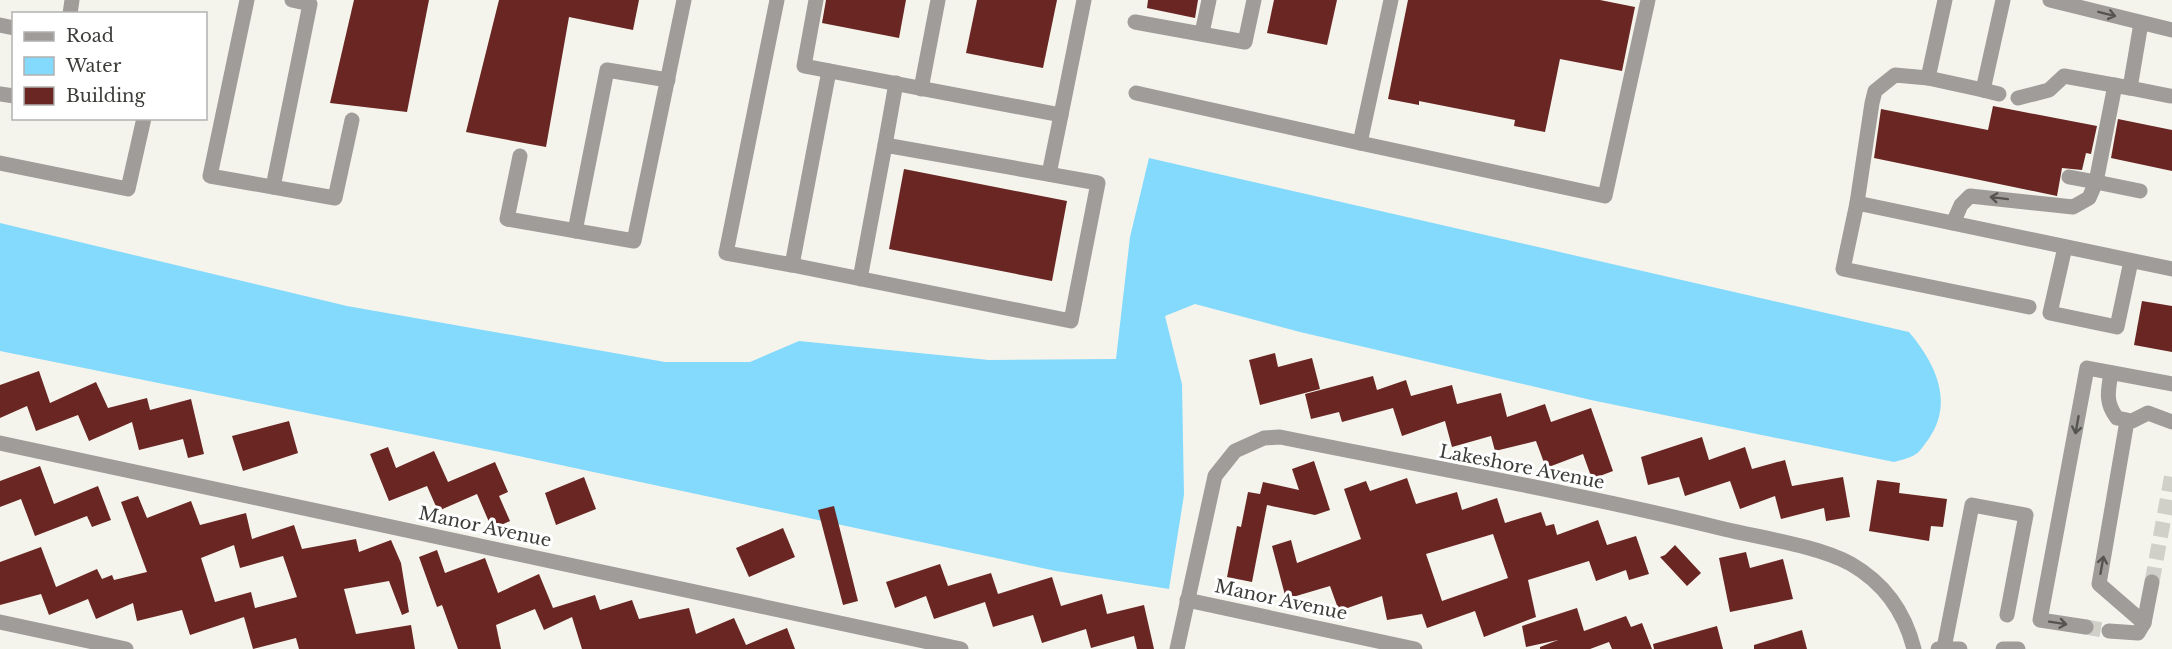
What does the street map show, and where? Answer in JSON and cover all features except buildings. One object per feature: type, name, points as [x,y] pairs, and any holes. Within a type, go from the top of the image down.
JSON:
[{"type":"street","points":[[246,0],[210,176],[335,198],[352,120]]},
{"type":"street","points":[[273,188],[310,4],[292,0]]},
{"type":"street","points":[[520,156],[507,219],[634,241],[684,0]]},
{"type":"street","points":[[777,0],[726,253],[1071,321],[1098,183],[885,145]]},
{"type":"street","points":[[816,0],[804,66],[1061,115]]},
{"type":"street","points":[[921,88],[938,0]]},
{"type":"street","points":[[1049,174],[1084,0]]},
{"type":"street","points":[[1202,33],[1209,0]]},
{"type":"street","points":[[1135,22],[1245,42],[1254,0]]},
{"type":"street","points":[[1360,143],[1391,0]]},
{"type":"street","points":[[1136,93],[1605,196],[1648,0]]},
{"type":"street","points":[[1928,78],[1945,0]]},
{"type":"street","points":[[1983,90],[2003,0]]},
{"type":"street","points":[[2050,0],[2172,30]]},
{"type":"street","points":[[1953,223],[1961,205],[1970,196],[2073,207],[2089,198],[2096,182],[2141,23]]},
{"type":"street","points":[[575,231],[607,70],[668,80]]},
{"type":"street","points":[[792,265],[829,71]]},
{"type":"street","points":[[1999,94],[1928,78],[1895,75],[1875,91],[1860,172],[1857,203],[1843,269],[2029,307]]},
{"type":"street","points":[[2018,98],[2049,90],[2064,76],[2170,96]]},
{"type":"street","points":[[860,279],[896,83]]},
{"type":"street","points":[[0,163],[128,189],[140,120]]},
{"type":"street","points":[[2068,177],[2140,191]]},
{"type":"street","points":[[1857,203],[2172,269]]},
{"type":"street","points":[[2065,247],[2050,313],[2117,327],[2131,261]]},
{"type":"street","points":[[2086,627],[2040,620],[2087,368],[2172,384]]},
{"type":"street","points":[[2111,373],[2107,396],[2110,410],[2117,418],[2132,422],[2148,413],[2172,422]]},
{"type":"street","points":[[2127,421],[2099,584],[2144,623]]},
{"type":"street","name":"Lakeshore Avenue","points":[[1187,600],[1215,476],[1235,451],[1264,438],[1280,437],[1689,520],[1835,556],[1863,571],[1886,592],[1909,632],[1914,649]]},
{"type":"street","name":"Manor Avenue","points":[[0,443],[961,649]]},
{"type":"street","points":[[1947,649],[1972,505],[2026,515],[2007,615]]},
{"type":"street","points":[[2109,631],[2138,633],[2144,623],[2152,582]]},
{"type":"street","name":"Manor Avenue","points":[[1177,649],[1187,600],[1415,649]]},
{"type":"street","points":[[0,622],[126,649]]},
{"type":"street","points":[[2004,649],[2018,649]]},
{"type":"water","points":[[1149,158],[1909,332],[1927,357],[1938,383],[1941,397],[1936,426],[1918,453],[1894,462],[1591,400],[1300,332],[1195,304],[1165,316],[1182,384],[1184,495],[1169,589],[1056,571],[500,452],[0,351],[0,223],[347,306],[665,362],[750,362],[799,341],[989,360],[1116,359],[1130,237]]},
{"type":"tunnel","points":[[2152,582],[2172,474]]},
{"type":"tunnel","points":[[2086,627],[2109,631]]}]
